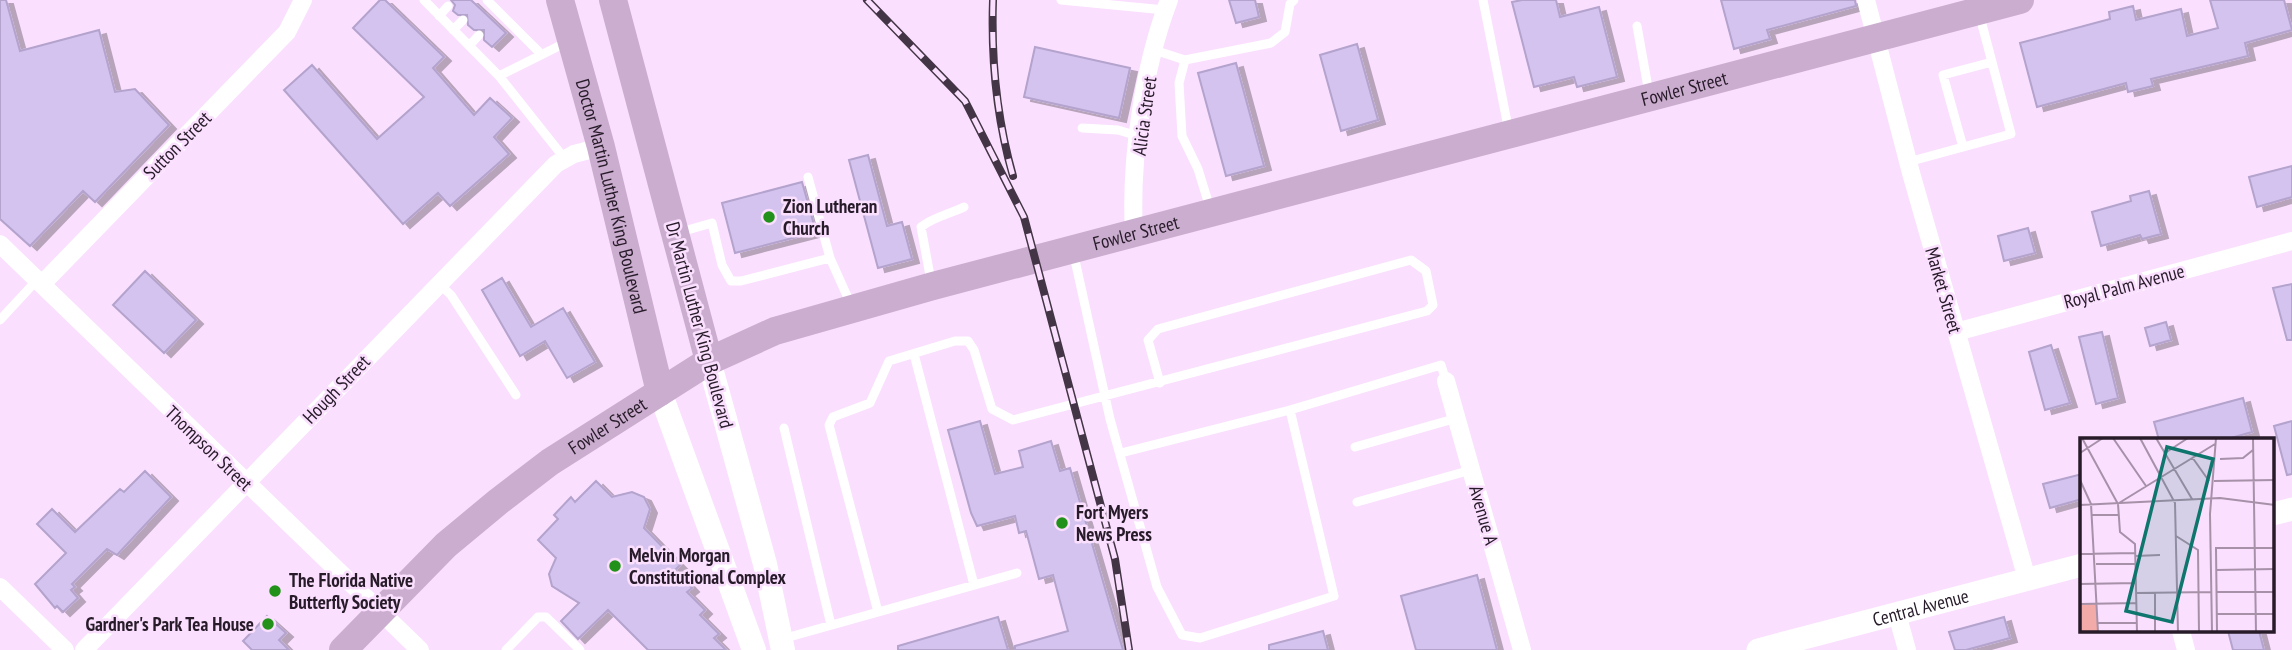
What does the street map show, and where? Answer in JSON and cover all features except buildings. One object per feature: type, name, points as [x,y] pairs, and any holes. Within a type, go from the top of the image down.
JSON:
[{"type":"main road","name":"Doctor Martin Luther King Boulevard","points":[[560,0],[601,147],[660,392]]},
{"type":"main road","name":"Dr Martin Luther King Boulevard","points":[[613,0],[765,564],[782,645]]},
{"type":"main road","name":"Fowler Street","points":[[343,650],[446,545],[550,462],[709,360],[775,331],[933,286],[2020,0]]},
{"type":"main road","points":[[660,392],[749,648]]},
{"type":"main road","points":[[687,468],[707,491],[756,628],[768,640],[782,645]]},
{"type":"street","name":"Sutton Street","points":[[39,282],[287,32],[303,0]]},
{"type":"street","name":"Market Street","points":[[1866,0],[1908,162],[2027,579]]},
{"type":"street","name":"Alicia Street","points":[[1134,234],[1132,204],[1140,136],[1154,50],[1167,5]]},
{"type":"street","name":"Hough Street","points":[[84,650],[555,164],[601,147]]},
{"type":"street","name":"Royal Palm Avenue","points":[[1956,332],[2292,241]]},
{"type":"street","name":"Thompson Street","points":[[0,244],[420,650]]},
{"type":"street","name":"Avenue A","points":[[1446,381],[1522,650]]},
{"type":"street","points":[[2274,514],[2292,509]]},
{"type":"street","name":"Central Avenue","points":[[1758,650],[2080,566]]},
{"type":"street","points":[[0,587],[65,650]]},
{"type":"street","points":[[1897,614],[1907,650]]},
{"type":"street","points":[[2182,632],[2186,650]]},
{"type":"lane","points":[[424,0],[499,76],[565,159]]},
{"type":"lane","points":[[487,0],[541,54]]},
{"type":"lane","points":[[1061,0],[1167,5]]},
{"type":"lane","points":[[1483,0],[1510,135]]},
{"type":"lane","points":[[1154,50],[1185,60],[1271,43],[1285,32],[1291,2]]},
{"type":"lane","points":[[439,16],[448,6]]},
{"type":"lane","points":[[1908,162],[2011,134],[1978,11]]},
{"type":"lane","points":[[493,21],[500,13]]},
{"type":"lane","points":[[453,30],[463,20]]},
{"type":"lane","points":[[1637,26],[1650,98]]},
{"type":"lane","points":[[469,46],[479,35]]},
{"type":"lane","points":[[499,76],[571,41]]},
{"type":"lane","points":[[1185,60],[1179,83],[1182,136],[1198,169],[1211,213]]},
{"type":"lane","points":[[1962,148],[1943,75],[1992,62]]},
{"type":"lane","points":[[1082,128],[1118,130],[1140,136]]},
{"type":"lane","points":[[808,177],[830,258],[853,309]]},
{"type":"lane","points":[[933,286],[922,245],[921,227],[929,220],[944,217],[964,207]]},
{"type":"lane","points":[[675,233],[712,223],[722,265],[732,281],[830,258]]},
{"type":"lane","points":[[1073,250],[1105,398],[1157,587],[1182,635],[1200,638],[1334,596],[1290,410]]},
{"type":"lane","points":[[878,612],[829,425],[833,417],[870,402],[889,361],[955,341],[968,341],[974,350],[992,409],[1013,420],[1105,398],[1427,311],[1433,305],[1433,298],[1426,271],[1411,260],[1158,329],[1148,341],[1160,383]]},
{"type":"lane","points":[[0,320],[39,282]]},
{"type":"lane","points":[[438,283],[451,295],[516,395]]},
{"type":"lane","points":[[914,354],[974,585]]},
{"type":"lane","points":[[1121,453],[1290,410],[1441,365],[1446,381]]},
{"type":"lane","points":[[1354,447],[1457,418]]},
{"type":"lane","points":[[784,428],[831,625]]},
{"type":"lane","points":[[1357,502],[1471,470]]},
{"type":"lane","points":[[782,645],[831,625],[1017,573]]},
{"type":"lane","points":[[506,650],[538,617],[546,617],[580,650]]},
{"type":"railway","points":[[867,0],[965,101],[1024,217],[1115,559],[1129,650]]},
{"type":"railway","points":[[993,0],[996,89],[1013,176]]},
{"type":"place","name":"Zion Lutheran Church","points":[[769,217]]},
{"type":"place","name":"Fort Myers News Press","points":[[1062,523]]},
{"type":"place","name":"Melvin Morgan Constitutional Complex","points":[[615,566]]},
{"type":"place","name":"The Florida Native Butterfly Society","points":[[275,591]]},
{"type":"place","name":"Gardner's Park Tea House","points":[[268,624]]}]
